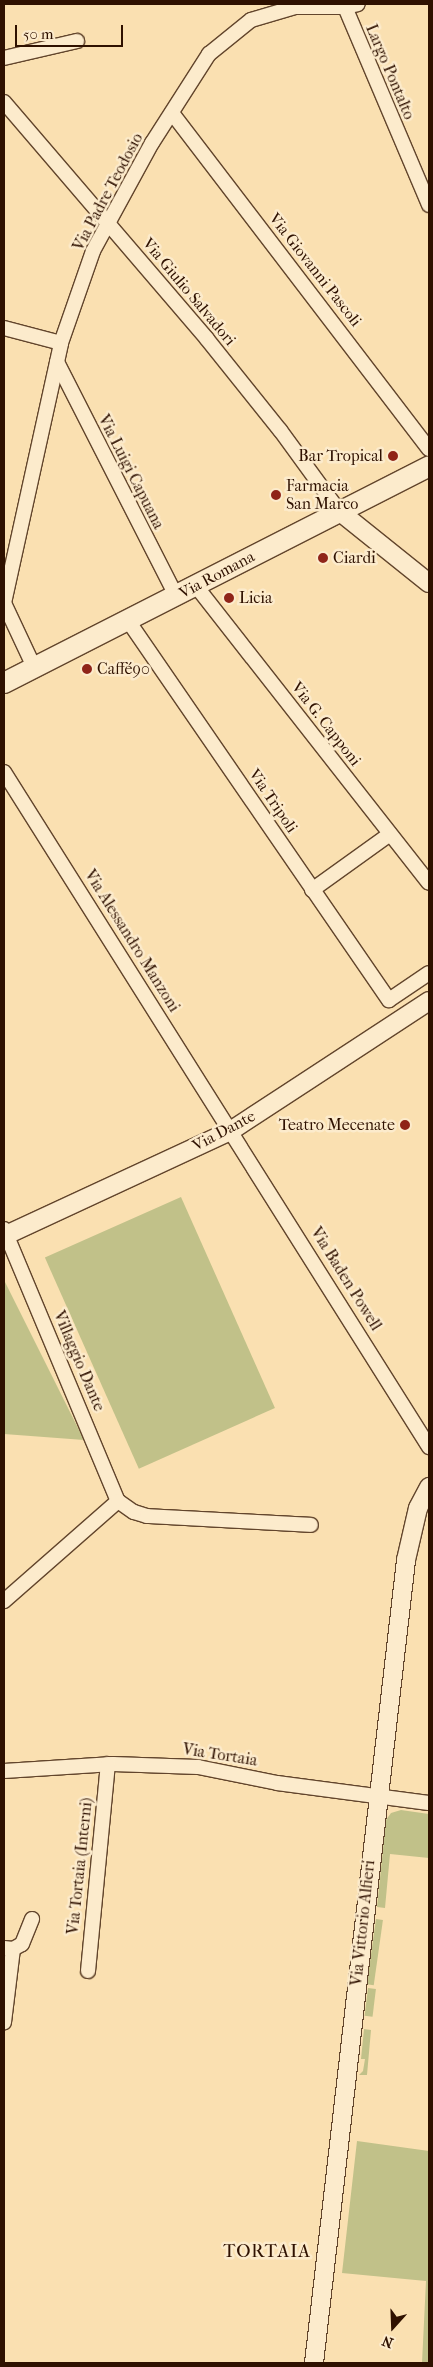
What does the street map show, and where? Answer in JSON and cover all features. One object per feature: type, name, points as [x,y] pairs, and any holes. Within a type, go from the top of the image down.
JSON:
[{"type":"main road","name":"Via Romana","points":[[4,683],[87,638],[129,622],[339,511],[429,466]]},
{"type":"street","name":"Via Padre Teodosio","points":[[4,603],[61,343],[93,251],[109,225],[152,143],[209,54],[251,20],[295,7],[351,5]]},
{"type":"street","name":"Largo Pontalto","points":[[351,5],[429,206]]},
{"type":"street","points":[[4,58],[77,41]]},
{"type":"street","name":"Via Giulio Salvadori","points":[[4,102],[250,392],[339,511]]},
{"type":"street","name":"Via Giovanni Pascoli","points":[[172,113],[429,449]]},
{"type":"street","points":[[4,328],[61,343]]},
{"type":"street","name":"Via Luigi Capuana","points":[[57,362],[176,596]]},
{"type":"street","points":[[339,511],[429,584]]},
{"type":"street","name":"Via G. Capponi","points":[[196,586],[429,883]]},
{"type":"street","points":[[4,603],[34,667]]},
{"type":"street","name":"Via Tripoli","points":[[129,622],[389,1000],[429,973]]},
{"type":"street","name":"Via Alessandro Manzoni","points":[[4,772],[232,1130]]},
{"type":"street","points":[[312,890],[390,834]]},
{"type":"street","name":"Via Dante","points":[[5,1233],[232,1130],[429,1000]]},
{"type":"street","name":"Via Baden Powell","points":[[232,1130],[429,1447]]},
{"type":"street","name":"Villaggio Dante","points":[[5,1233],[118,1501]]},
{"type":"street","name":"Via Vittorio Alfieri","points":[[314,2363],[377,1796],[406,1560],[418,1508],[429,1487]]},
{"type":"street","points":[[4,1601],[118,1501],[134,1512],[146,1516],[311,1525]]},
{"type":"street","name":"Via Tortaia","points":[[4,1771],[108,1764],[198,1767],[277,1783],[429,1803]]},
{"type":"street","name":"Via Tortaia (Interni)","points":[[88,1972],[108,1764]]},
{"type":"street","points":[[4,2022],[8,1948],[22,1944],[32,1919]]},
{"type":"green space","points":[[181,1197],[275,1408],[139,1469],[45,1258]]},
{"type":"green space","points":[[4,1280],[84,1440],[4,1434]]},
{"type":"green space","points":[[401,1810],[429,1814],[429,1858],[390,1854],[385,1908],[377,1907],[386,1820],[391,1813]]},
{"type":"green space","points":[[376,1919],[383,1920],[374,1985],[367,1984]]},
{"type":"green space","points":[[368,1988],[376,1989],[373,2017],[365,2016]]},
{"type":"green space","points":[[364,2029],[371,2030],[367,2075],[359,2075],[363,2071],[365,2059],[361,2059]]},
{"type":"green space","points":[[357,2141],[429,2151],[429,2363],[422,2363],[426,2281],[342,2273]]},
{"type":"place","name":"Bar Tropical","points":[[393,456]]},
{"type":"place","name":"Farmacia San Marco","points":[[276,495]]},
{"type":"place","name":"Ciardi","points":[[323,558]]},
{"type":"place","name":"Licia","points":[[229,598]]},
{"type":"place","name":"Caffé90","points":[[87,669]]},
{"type":"place","name":"Teatro Mecenate","points":[[405,1125]]},
{"type":"district","name":"TORTAIA","points":[[267,2252]]}]
